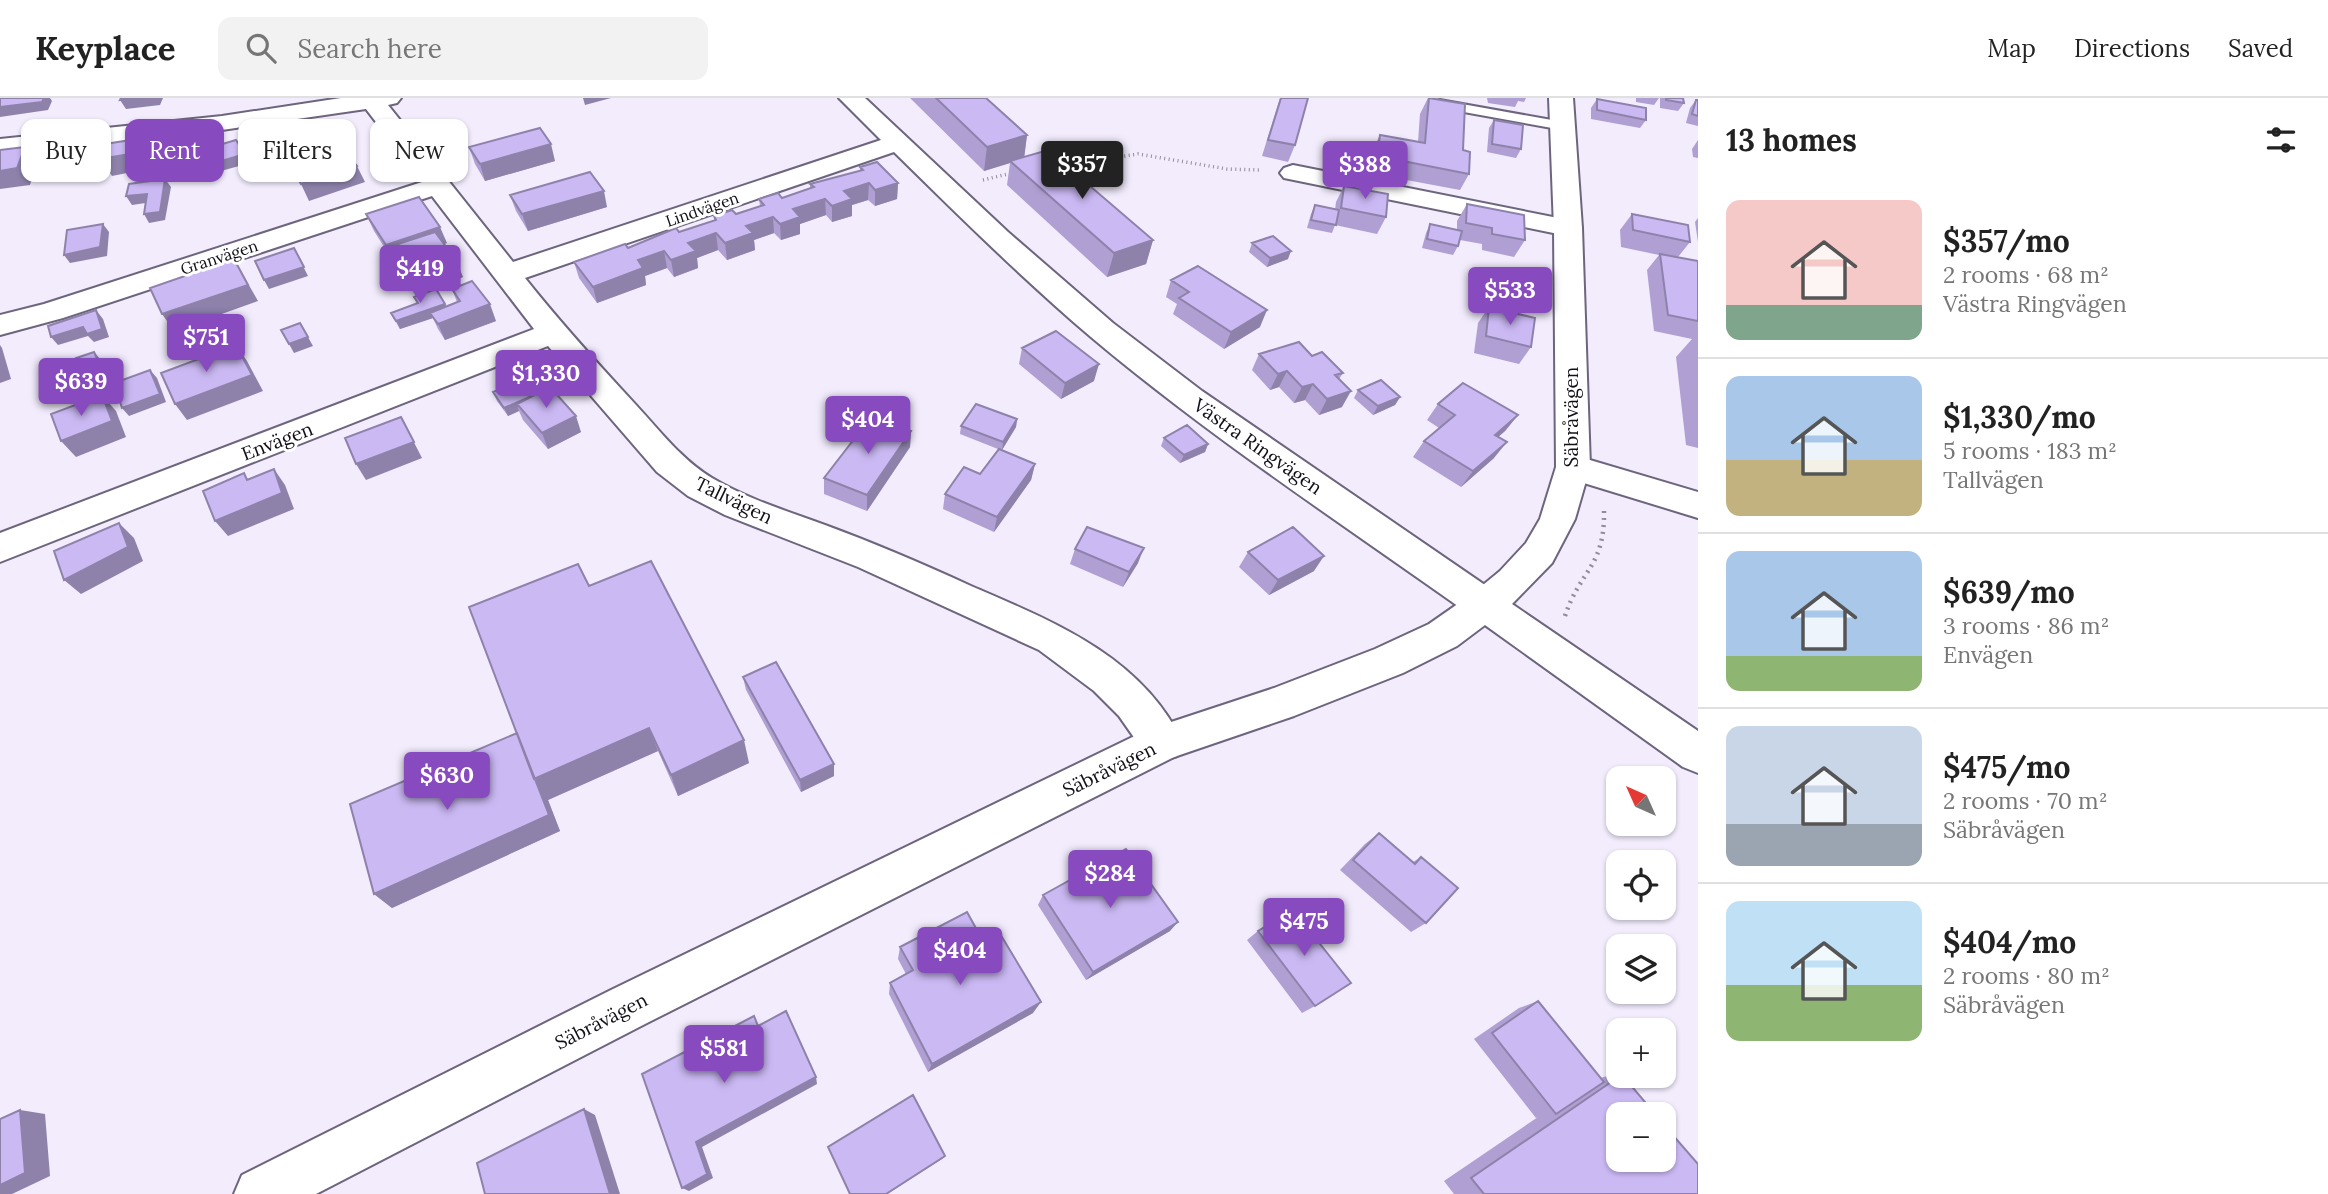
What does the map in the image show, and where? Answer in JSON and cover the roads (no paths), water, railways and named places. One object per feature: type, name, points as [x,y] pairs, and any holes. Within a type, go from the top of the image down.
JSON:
[{"type":"street","name":"Västra Ringvägen","points":[[851,98],[951,194],[1102,330],[1181,391],[1698,754]]},
{"type":"street","points":[[0,147],[234,122],[381,100]]},
{"type":"street","name":"Tallvägen","points":[[381,100],[436,186],[553,334],[650,445],[700,487],[737,506],[871,557],[1053,639],[1108,679],[1133,704],[1162,743]]},
{"type":"street","name":"Säbråvägen","points":[[261,1194],[628,1007],[1162,743],[1280,704],[1389,661],[1443,635],[1485,605],[1513,581],[1539,553],[1557,519],[1573,467],[1568,228],[1562,112]]},
{"type":"street","name":"Lindvägen","points":[[506,274],[897,143]]},
{"type":"street","points":[[1293,173],[1568,228]]},
{"type":"street","name":"Granvägen","points":[[0,325],[66,307],[436,186]]},
{"type":"street","name":"Envägen","points":[[0,548],[553,334]]},
{"type":"street","points":[[1573,467],[1698,506]]},
{"type":"lane","points":[[1430,103],[1562,112]]}]
